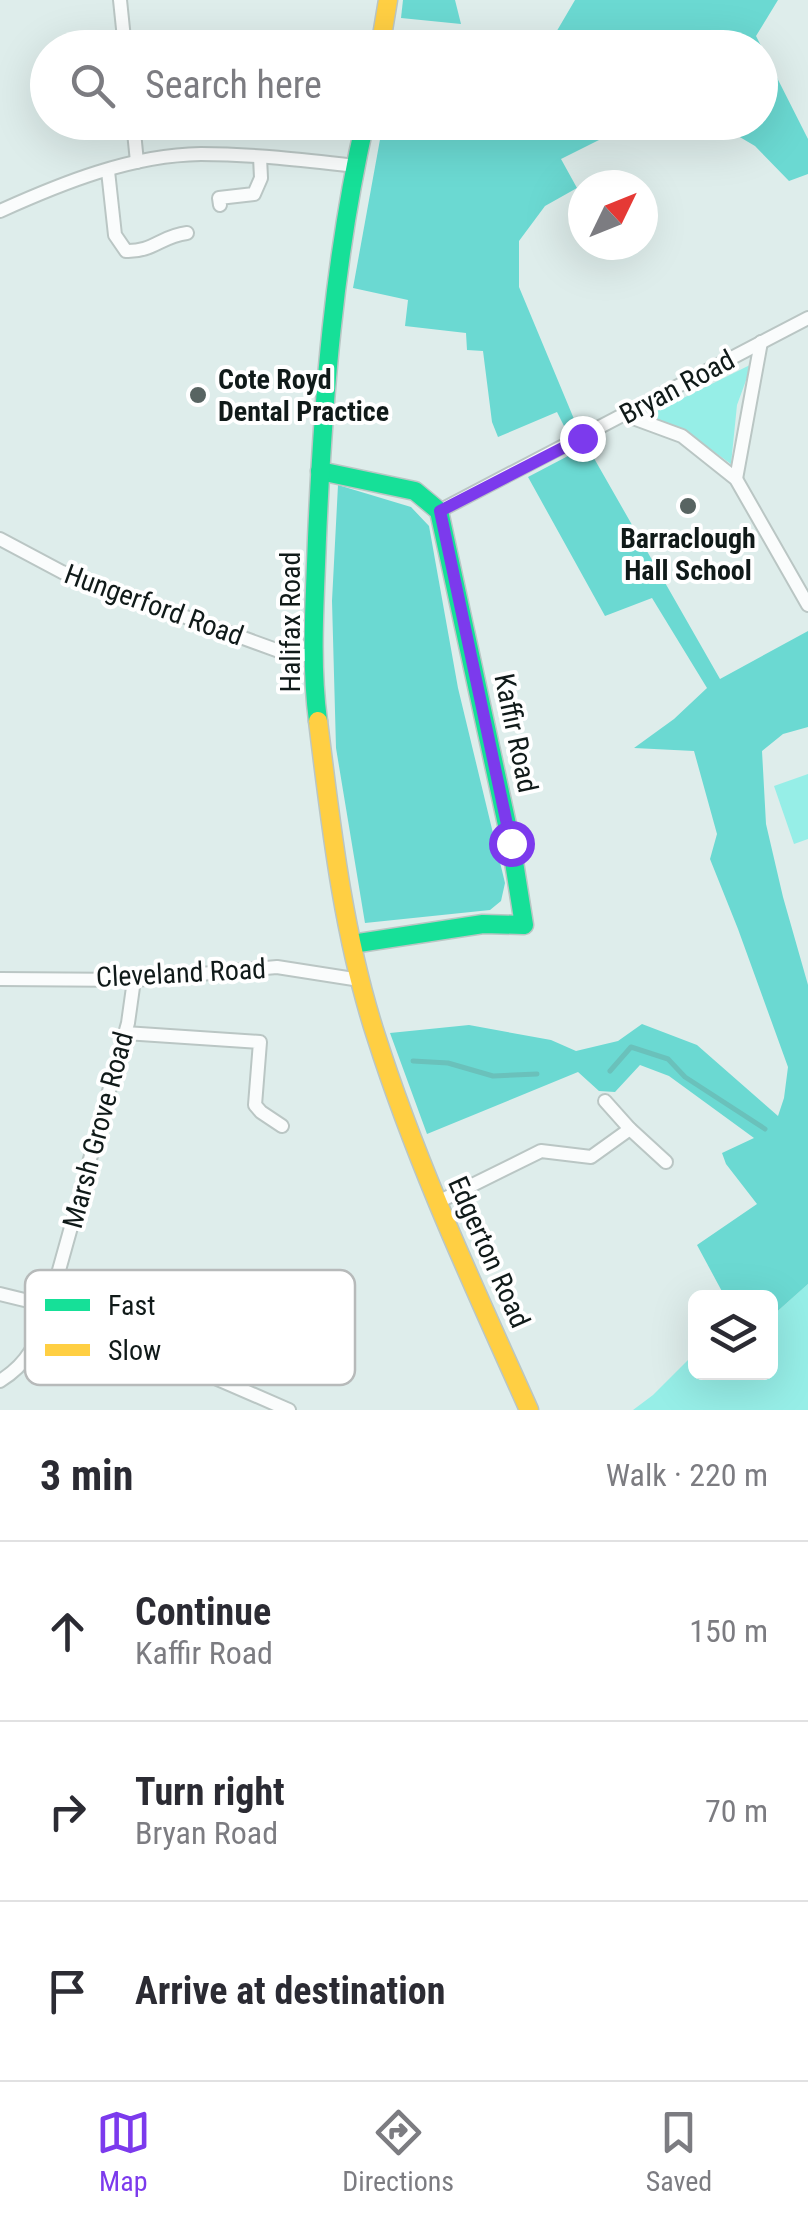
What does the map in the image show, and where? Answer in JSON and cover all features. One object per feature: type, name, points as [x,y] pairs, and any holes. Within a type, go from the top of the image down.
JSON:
[{"type":"main road","points":[[383,30],[388,0]]},
{"type":"main road","name":"Halifax Road","points":[[361,140],[331,328],[320,472],[314,655],[328,800],[352,944],[375,1034],[405,1115]]},
{"type":"main road","points":[[320,472],[416,491],[440,511]]},
{"type":"main road","name":"Kaffir Road","points":[[352,944],[483,924],[524,925],[511,843],[440,511]]},
{"type":"main road","name":"Edgerton Road","points":[[405,1115],[436,1203],[524,1406]]},
{"type":"street","points":[[120,0],[123,30]]},
{"type":"street","points":[[134,140],[137,162]]},
{"type":"street","points":[[0,211],[53,187],[137,162],[198,154],[355,166]]},
{"type":"street","points":[[220,205],[219,198],[254,194],[261,178],[260,157]]},
{"type":"street","points":[[108,171],[114,236],[126,251],[141,252],[170,235],[187,233]]},
{"type":"street","name":"Bryan Road","points":[[440,511],[808,318]]},
{"type":"street","points":[[736,480],[761,342]]},
{"type":"street","points":[[624,415],[682,436],[736,480],[808,604]]},
{"type":"street","name":"Hungerford Road","points":[[0,539],[62,572],[290,656],[314,655]]},
{"type":"street","name":"Cleveland Road","points":[[0,979],[134,980],[277,967],[360,980]]},
{"type":"street","name":"Marsh Grove Road","points":[[59,1270],[126,1034],[134,980]]},
{"type":"street","points":[[126,1034],[260,1042],[255,1105],[282,1126]]},
{"type":"street","points":[[605,1101],[666,1162]]},
{"type":"street","points":[[436,1203],[541,1151],[590,1157],[630,1129]]},
{"type":"street","points":[[0,1294],[25,1300]]},
{"type":"street","name":"Marsh Grove Road","points":[[0,1381],[25,1358]]},
{"type":"street","points":[[231,1385],[289,1410]]},
{"type":"shaded area","points":[[403,0],[455,0],[461,24],[401,18]]},
{"type":"shaded area","points":[[575,0],[778,0],[760,30],[557,30]]},
{"type":"shaded area","points":[[778,80],[808,139],[808,174],[789,181],[745,140],[778,140]]},
{"type":"shaded area","points":[[380,140],[599,140],[561,159],[568,172],[568,193],[545,206],[519,241],[519,287],[579,431],[569,436],[557,412],[498,437],[492,422],[483,351],[467,350],[466,333],[405,326],[408,300],[353,288]]},
{"type":"shaded area","points":[[752,364],[737,405],[731,464],[685,431],[649,415]]},
{"type":"shaded area","points":[[587,446],[720,679],[808,631],[808,727],[783,734],[762,751],[766,824],[808,985],[808,1284],[778,1311],[778,1290],[721,1290],[697,1245],[757,1204],[722,1153],[754,1138],[669,1076],[640,1065],[615,1092],[599,1091],[578,1072],[427,1134],[390,1033],[469,1025],[551,1040],[576,1051],[618,1041],[642,1024],[697,1045],[778,1116],[784,1098],[788,1067],[710,859],[717,834],[694,751],[634,748],[707,688],[652,598],[605,616],[528,477]]},
{"type":"shaded area","points":[[338,485],[411,507],[429,526],[458,688],[505,883],[501,901],[490,910],[365,923],[336,748],[332,601]]},
{"type":"shaded area","points":[[808,774],[808,839],[794,844],[774,786]]},
{"type":"shaded area","points":[[808,1284],[808,1410],[633,1410],[688,1360],[688,1380],[778,1380],[778,1311]]},
{"type":"waterway","points":[[610,1071],[631,1047],[668,1059],[685,1077],[765,1129]]},
{"type":"waterway","points":[[413,1061],[448,1063],[493,1076],[537,1074]]},
{"type":"traffic: fast","points":[[318,721],[314,607],[327,381],[345,225],[361,140]]},
{"type":"traffic: fast","points":[[320,471],[415,491],[439,511],[511,843],[524,925],[483,924],[352,944]]},
{"type":"traffic: slow","points":[[383,30],[388,0]]},
{"type":"traffic: slow","points":[[318,721],[347,920],[376,1036],[428,1179],[529,1410]]},
{"type":"place","name":"Cote Royd Dental Practice","points":[[198,395]]},
{"type":"place","name":"Barraclough Hall School","points":[[688,506]]},
{"type":"route","points":[[511,843],[440,511],[582,438]]}]
